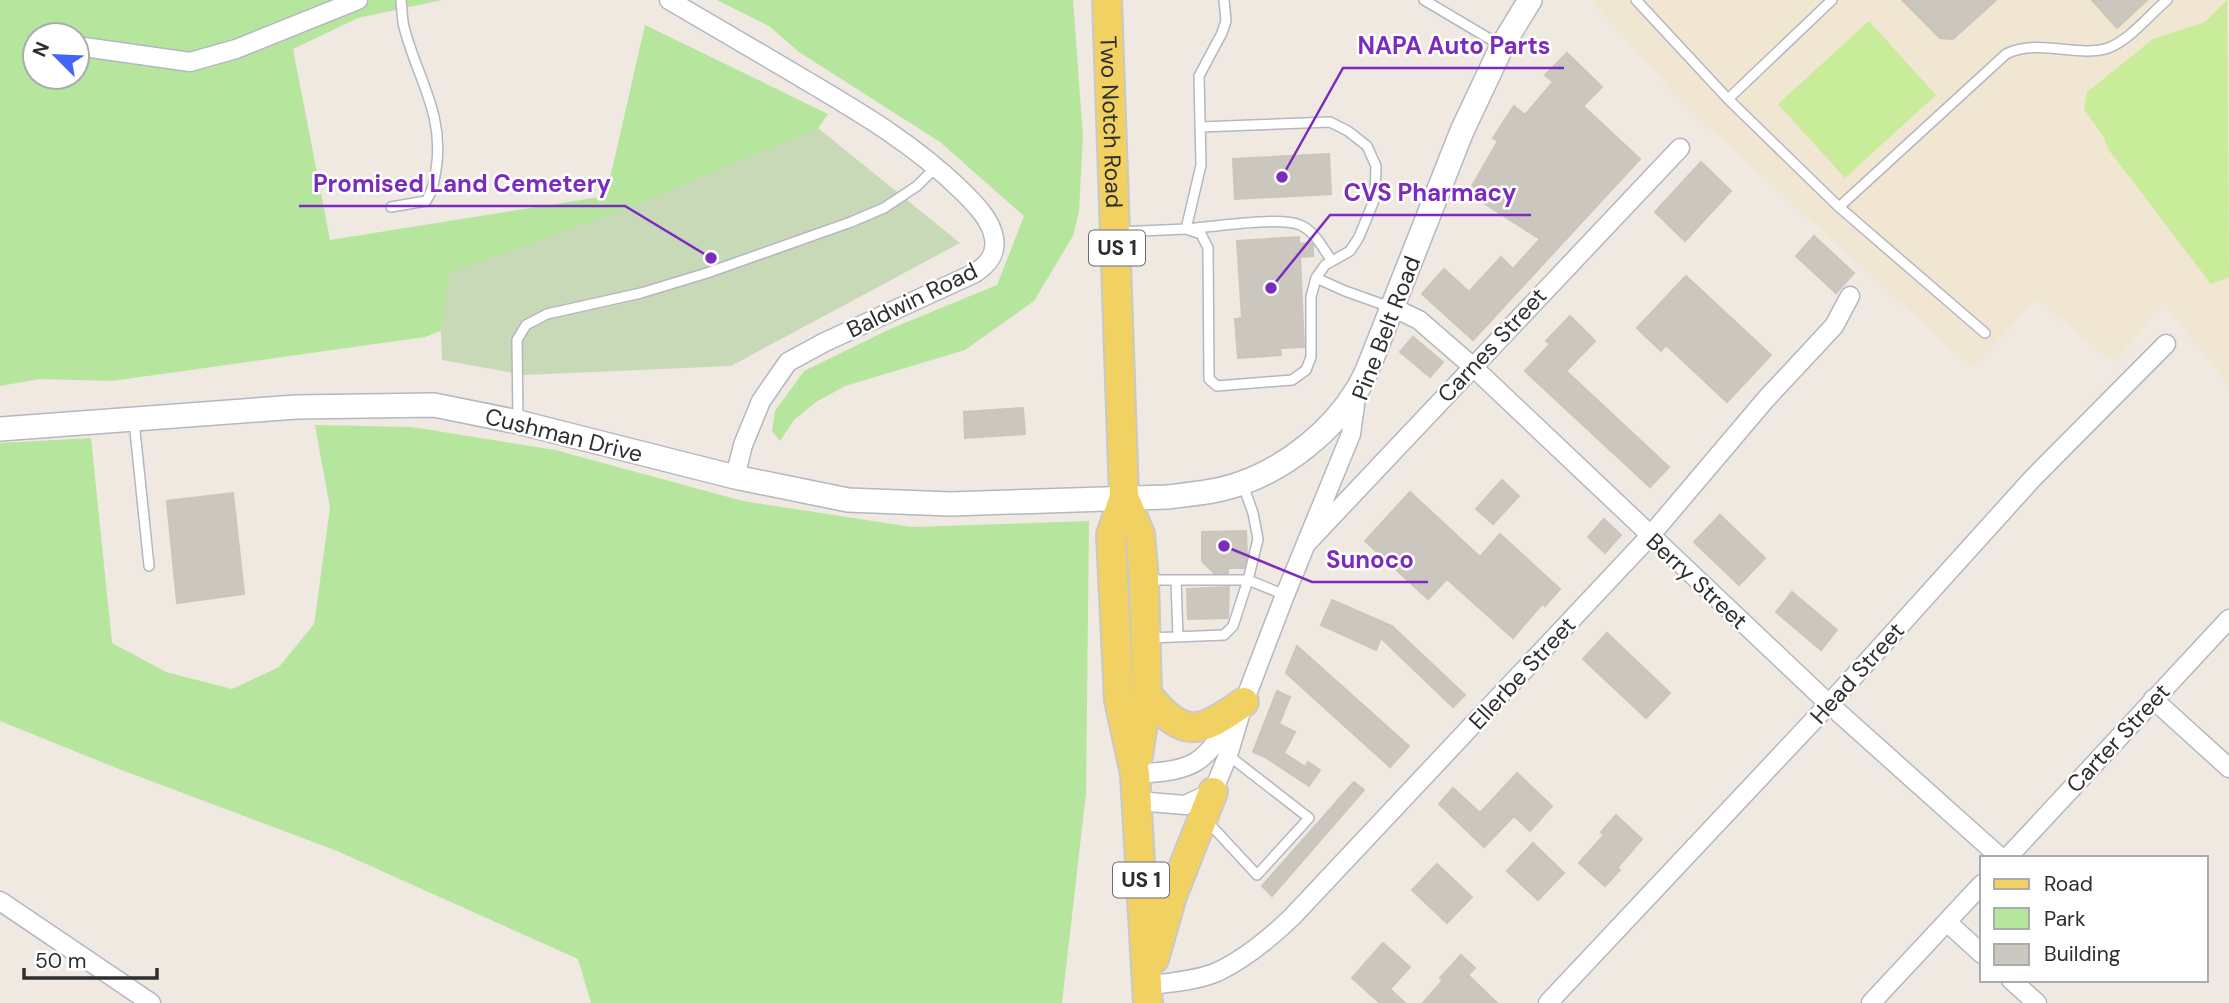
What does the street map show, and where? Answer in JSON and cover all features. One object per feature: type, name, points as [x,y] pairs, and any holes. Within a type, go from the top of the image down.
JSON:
[{"type":"main road","name":"Two Notch Road","points":[[1107,0],[1124,497],[1111,535],[1119,700],[1136,788],[1147,994]]},
{"type":"main road","name":"Two Notch Road","points":[[1124,497],[1140,534],[1144,580],[1147,694],[1136,788]]},
{"type":"main road","points":[[1147,694],[1167,718],[1192,727],[1209,725],[1244,702]]},
{"type":"main road","points":[[1147,994],[1172,896],[1213,792]]},
{"type":"street","points":[[91,48],[190,62],[236,49],[358,0]]},
{"type":"street","name":"Baldwin Road","points":[[669,0],[872,120],[936,166],[975,204],[990,225],[994,238],[990,259],[965,279],[825,342],[788,362],[761,401],[743,445],[735,477]]},
{"type":"street","name":"Pine Belt Road","points":[[1213,792],[1285,595],[1351,434],[1357,390],[1462,131],[1502,46],[1530,0]]},
{"type":"street","name":"Carnes Street","points":[[1306,544],[1679,148]]},
{"type":"street","name":"Ellerbe Street","points":[[1147,994],[1216,972],[1274,934],[1650,536],[1766,399],[1834,326],[1850,296]]},
{"type":"street","name":"Berry Street","points":[[1392,307],[1419,320],[1472,366],[1829,704],[1999,856]]},
{"type":"street","name":"Head Street","points":[[1548,1003],[1829,704],[2033,478],[2166,344]]},
{"type":"street","name":"Cushman Drive","points":[[0,429],[296,407],[434,405],[518,422],[735,477],[848,500],[950,504],[1167,497],[1200,493],[1242,483],[1306,446],[1335,420],[1357,390]]},
{"type":"street","name":"Carter Street","points":[[2009,856],[2229,619]]},
{"type":"street","points":[[2153,699],[2229,768]]},
{"type":"street","name":"Pine Belt Road","points":[[1136,788],[1199,761],[1215,745],[1244,702]]},
{"type":"street","points":[[1136,788],[1185,805],[1213,792]]},
{"type":"street","points":[[1871,1003],[1980,886]]},
{"type":"street","points":[[0,901],[150,1003]]},
{"type":"street","points":[[1947,922],[1980,952]]},
{"type":"street","points":[[2013,982],[2037,1003]]},
{"type":"lane","points":[[391,206],[426,201],[431,194],[439,155],[436,120],[404,27],[401,0]]},
{"type":"lane","points":[[1186,229],[1201,165],[1199,76],[1226,21],[1224,0]]},
{"type":"lane","points":[[1424,0],[1502,46]]},
{"type":"lane","points":[[1636,0],[1728,99],[1839,207],[1984,333]]},
{"type":"lane","points":[[1728,99],[1832,0]]},
{"type":"lane","points":[[1839,207],[2006,54],[2028,47],[2091,50],[2109,47],[2126,37],[2166,0]]},
{"type":"lane","points":[[1186,229],[1201,234],[1208,248],[1209,379],[1217,386],[1292,380],[1306,370],[1311,357],[1311,298],[1316,278],[1325,265],[1350,251],[1359,237],[1375,198],[1376,166],[1367,146],[1348,131],[1330,122],[1200,127]]},
{"type":"lane","points":[[518,422],[517,340],[526,325],[547,314],[641,293],[707,273],[851,222],[884,208],[917,186],[936,166]]},
{"type":"lane","points":[[1116,232],[1279,222],[1300,225],[1314,236],[1332,261]]},
{"type":"lane","points":[[1316,278],[1392,307]]},
{"type":"lane","points":[[134,419],[149,566]]},
{"type":"lane","points":[[1146,638],[1224,635],[1233,626],[1258,539],[1253,513],[1242,483]]},
{"type":"lane","points":[[1144,580],[1248,580],[1285,595]]},
{"type":"lane","points":[[1175,580],[1178,637]]},
{"type":"lane","points":[[1203,818],[1257,875],[1309,818],[1228,755]]},
{"type":"shaded area","points":[[1591,0],[2229,0],[2229,386],[2164,303],[2114,363],[2037,299],[1972,368],[1686,106]]},
{"type":"green space","points":[[0,0],[442,0],[358,18],[293,49],[330,240],[606,196],[645,25],[828,114],[812,137],[506,305],[425,337],[112,381],[40,379],[0,386]]},
{"type":"green space","points":[[717,0],[1073,0],[1083,136],[1079,211],[1073,236],[1034,301],[965,350],[845,386],[816,402],[794,420],[780,441],[772,431],[775,411],[804,371],[890,329],[997,285],[1024,216],[940,142],[799,52],[769,26]]},
{"type":"green space","points":[[2227,0],[2229,277],[2211,284],[2108,149],[2103,136],[2084,109],[2087,92],[2153,39],[2205,22]]},
{"type":"green space","points":[[1869,21],[1936,95],[1845,178],[1778,104]]},
{"type":"green space","points":[[818,128],[960,243],[731,366],[525,375],[442,360],[441,331],[450,273],[628,208]]},
{"type":"green space","points":[[315,425],[412,427],[555,450],[743,501],[912,527],[1089,521],[1086,793],[1062,1003],[591,1003],[578,959],[337,851],[0,721],[0,443],[91,438],[112,643],[166,672],[232,689],[279,667],[314,624],[330,508]]},
{"type":"building","points":[[1902,0],[1996,0],[1953,39],[1940,38]]},
{"type":"building","points":[[2092,0],[2147,0],[2117,28]]},
{"type":"building","points":[[1567,53],[1602,87],[1583,106],[1640,159],[1473,340],[1422,294],[1444,269],[1469,292],[1501,257],[1513,269],[1540,239],[1468,193],[1498,141],[1493,138],[1514,106],[1525,115],[1553,82],[1545,75]]},
{"type":"building","points":[[1329,154],[1331,194],[1235,199],[1233,159]]},
{"type":"building","points":[[1701,162],[1731,191],[1685,241],[1655,212]]},
{"type":"building","points":[[1814,236],[1854,273],[1836,293],[1796,256]]},
{"type":"building","points":[[1299,237],[1299,244],[1313,245],[1313,256],[1300,257],[1304,347],[1280,348],[1281,355],[1238,358],[1235,319],[1242,318],[1237,241]]},
{"type":"building","points":[[1686,276],[1771,355],[1727,402],[1666,345],[1661,351],[1637,328]]},
{"type":"building","points":[[1570,316],[1595,341],[1566,371],[1669,467],[1650,487],[1525,371],[1550,344],[1546,341]]},
{"type":"building","points":[[1413,337],[1443,362],[1430,377],[1400,352]]},
{"type":"building","points":[[1023,408],[1025,434],[965,438],[964,412]]},
{"type":"building","points":[[1502,480],[1519,496],[1493,524],[1476,509]]},
{"type":"building","points":[[1410,492],[1480,557],[1500,534],[1560,589],[1545,606],[1542,604],[1513,638],[1447,579],[1428,599],[1365,541]]},
{"type":"building","points":[[233,493],[244,594],[177,603],[167,501]]},
{"type":"building","points":[[1720,515],[1765,558],[1739,585],[1694,542]]},
{"type":"building","points":[[1604,519],[1621,535],[1605,553],[1588,537]]},
{"type":"building","points":[[1246,531],[1247,556],[1244,568],[1228,568],[1228,573],[1214,573],[1202,561],[1202,532]]},
{"type":"building","points":[[1229,587],[1228,618],[1188,619],[1187,589]]},
{"type":"building","points":[[1792,592],[1837,630],[1821,650],[1776,612]]},
{"type":"building","points":[[1332,600],[1392,626],[1465,695],[1453,707],[1381,638],[1376,650],[1321,625]]},
{"type":"building","points":[[1607,633],[1670,693],[1646,718],[1583,659]]},
{"type":"building","points":[[1297,646],[1409,746],[1390,767],[1286,673]]},
{"type":"building","points":[[1277,691],[1290,697],[1279,724],[1295,732],[1284,753],[1305,767],[1308,762],[1320,770],[1309,786],[1253,752]]},
{"type":"building","points":[[1517,773],[1552,806],[1530,831],[1514,816],[1484,847],[1439,804],[1453,788],[1480,813]]},
{"type":"building","points":[[1354,782],[1364,790],[1272,896],[1262,886]]},
{"type":"building","points":[[1616,815],[1642,839],[1605,886],[1579,863],[1604,835],[1601,832]]},
{"type":"building","points":[[1533,843],[1564,873],[1538,900],[1507,871]]},
{"type":"building","points":[[1437,864],[1472,897],[1447,923],[1412,890]]},
{"type":"building","points":[[1383,943],[1410,967],[1390,989],[1405,1003],[1380,1003],[1352,978]]},
{"type":"building","points":[[1461,955],[1475,968],[1468,975],[1497,1003],[1423,1003],[1443,980],[1440,978]]},
{"type":"place","name":"NAPA Auto Parts","points":[[1282,177]]},
{"type":"place","name":"Promised Land Cemetery","points":[[711,258]]},
{"type":"place","name":"CVS Pharmacy","points":[[1271,288]]},
{"type":"place","name":"Sunoco","points":[[1224,546]]}]
